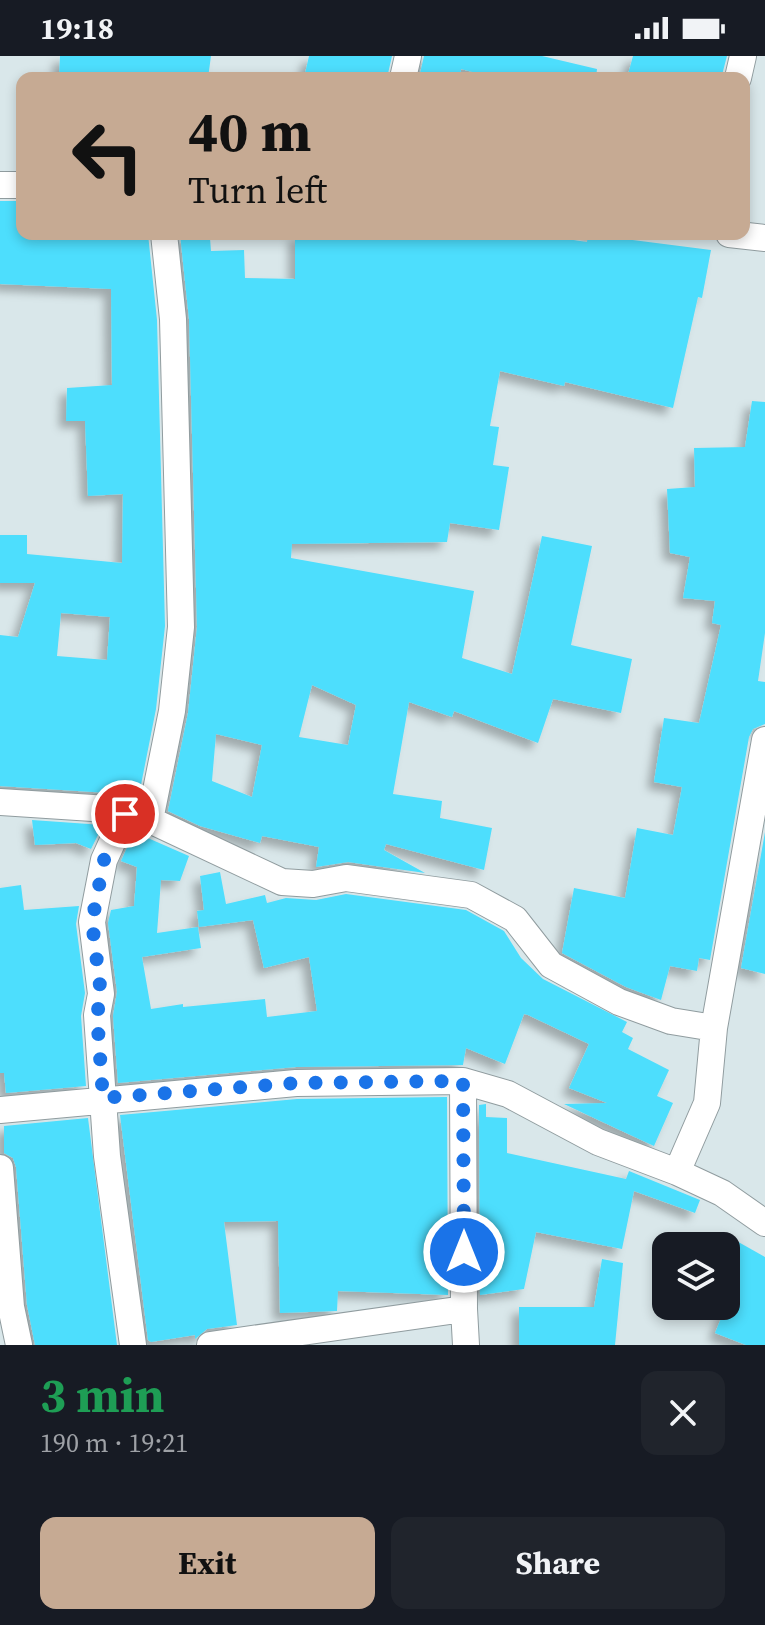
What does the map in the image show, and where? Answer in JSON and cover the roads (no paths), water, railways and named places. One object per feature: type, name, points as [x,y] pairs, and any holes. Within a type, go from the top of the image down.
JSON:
[{"type":"street","points":[[133,1345],[107,1156],[97,1015],[101,994],[92,922],[104,860],[138,817],[172,711],[181,627],[173,319],[165,240]]},
{"type":"street","points":[[677,1172],[707,1103],[714,1028],[765,740]]},
{"type":"street","points":[[0,802],[38,802],[138,817],[282,882],[313,884],[346,878],[471,895],[515,919],[551,965],[619,1002],[671,1021],[714,1028]]},
{"type":"street","points":[[463,1081],[466,1345]]},
{"type":"street","points":[[0,1111],[103,1098],[296,1083],[463,1081],[508,1094],[598,1142],[722,1193],[765,1223]]},
{"type":"street","points":[[0,1168],[11,1307],[19,1345]]},
{"type":"street","points":[[210,1345],[464,1309]]}]
